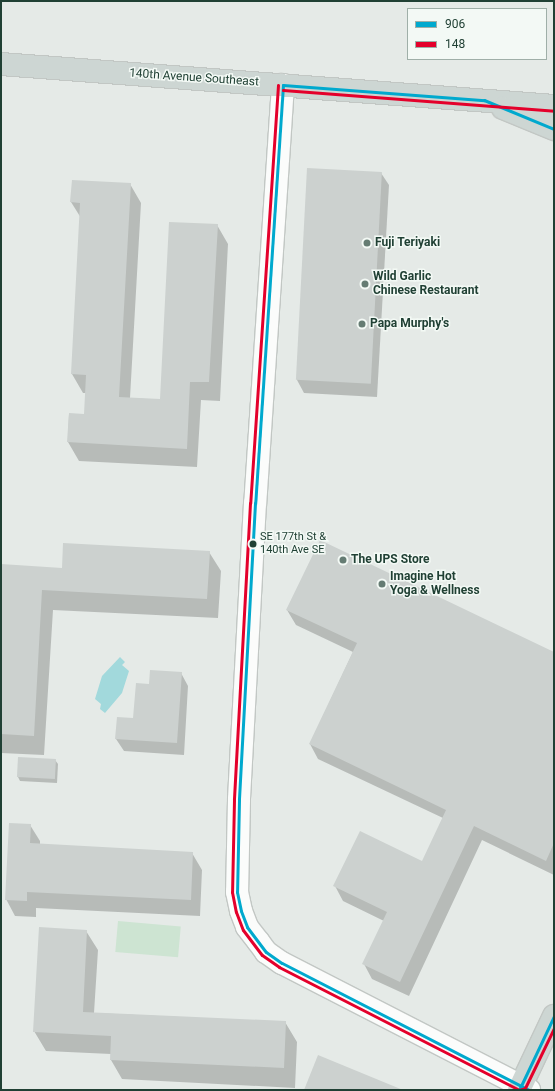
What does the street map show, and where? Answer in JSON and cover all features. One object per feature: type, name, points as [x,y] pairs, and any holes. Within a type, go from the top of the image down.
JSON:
[{"type":"main road","name":"140th Avenue Southeast","points":[[1,64],[554,106]]},
{"type":"main road","points":[[484,100],[554,129]]},
{"type":"main road","points":[[523,1088],[554,1016]]},
{"type":"street","points":[[283,85],[255,503],[239,800],[237,892],[241,911],[247,928],[266,952],[282,963],[523,1088]]},
{"type":"green space","points":[[118,921],[181,926],[178,957],[115,952]]},
{"type":"water","points":[[120,657],[125,662],[122,665],[129,671],[122,693],[105,713],[100,709],[101,704],[95,699],[102,676]]},
{"type":"building","points":[[307,168],[382,172],[371,384],[296,380]]},
{"type":"building","points":[[72,180],[131,183],[119,397],[160,399],[169,222],[218,224],[209,382],[190,382],[187,449],[67,442],[69,413],[84,414],[86,375],[71,374],[80,203],[70,202]]},
{"type":"building","points":[[320,540],[554,652],[554,843],[546,861],[474,826],[400,982],[362,964],[387,912],[333,886],[360,831],[422,861],[446,810],[309,744],[357,643],[286,610]]},
{"type":"building","points":[[63,543],[210,551],[207,599],[42,590],[34,736],[1,734],[1,564],[62,568]]},
{"type":"building","points":[[150,670],[182,672],[177,743],[115,739],[117,717],[133,718],[136,683],[149,684]]},
{"type":"building","points":[[18,757],[56,759],[55,779],[17,777]]},
{"type":"building","points":[[9,823],[31,824],[30,843],[193,852],[191,900],[27,892],[27,901],[5,900]]},
{"type":"building","points":[[39,927],[87,930],[83,1012],[286,1021],[284,1068],[110,1060],[111,1036],[33,1032]]},
{"type":"building","points":[[318,1055],[403,1090],[304,1090]]},
{"type":"transit line","name":"148","points":[[278,85],[250,503],[234,800],[232,892],[236,912],[243,930],[262,955],[279,967],[519,1090],[525,1088],[554,1028]]},
{"type":"transit line","name":"906","points":[[283,85],[255,503],[239,800],[237,892],[241,911],[247,927],[266,952],[282,963],[529,1090]]},
{"type":"transit line","name":"906","points":[[283,85],[484,100],[554,129]]},
{"type":"transit line","name":"148","points":[[283,90],[554,111]]},
{"type":"transit line","name":"906","points":[[519,1090],[554,1016]]},
{"type":"place","name":"Fuji Teriyaki","points":[[367,243]]},
{"type":"place","name":"Wild Garlic Chinese Restaurant","points":[[365,284]]},
{"type":"place","name":"Papa Murphy's","points":[[362,324]]},
{"type":"place","name":"SE 177th St & 140th Ave SE","points":[[253,544]]},
{"type":"place","name":"The UPS Store","points":[[343,560]]},
{"type":"place","name":"Imagine Hot Yoga & Wellness","points":[[382,584]]}]
